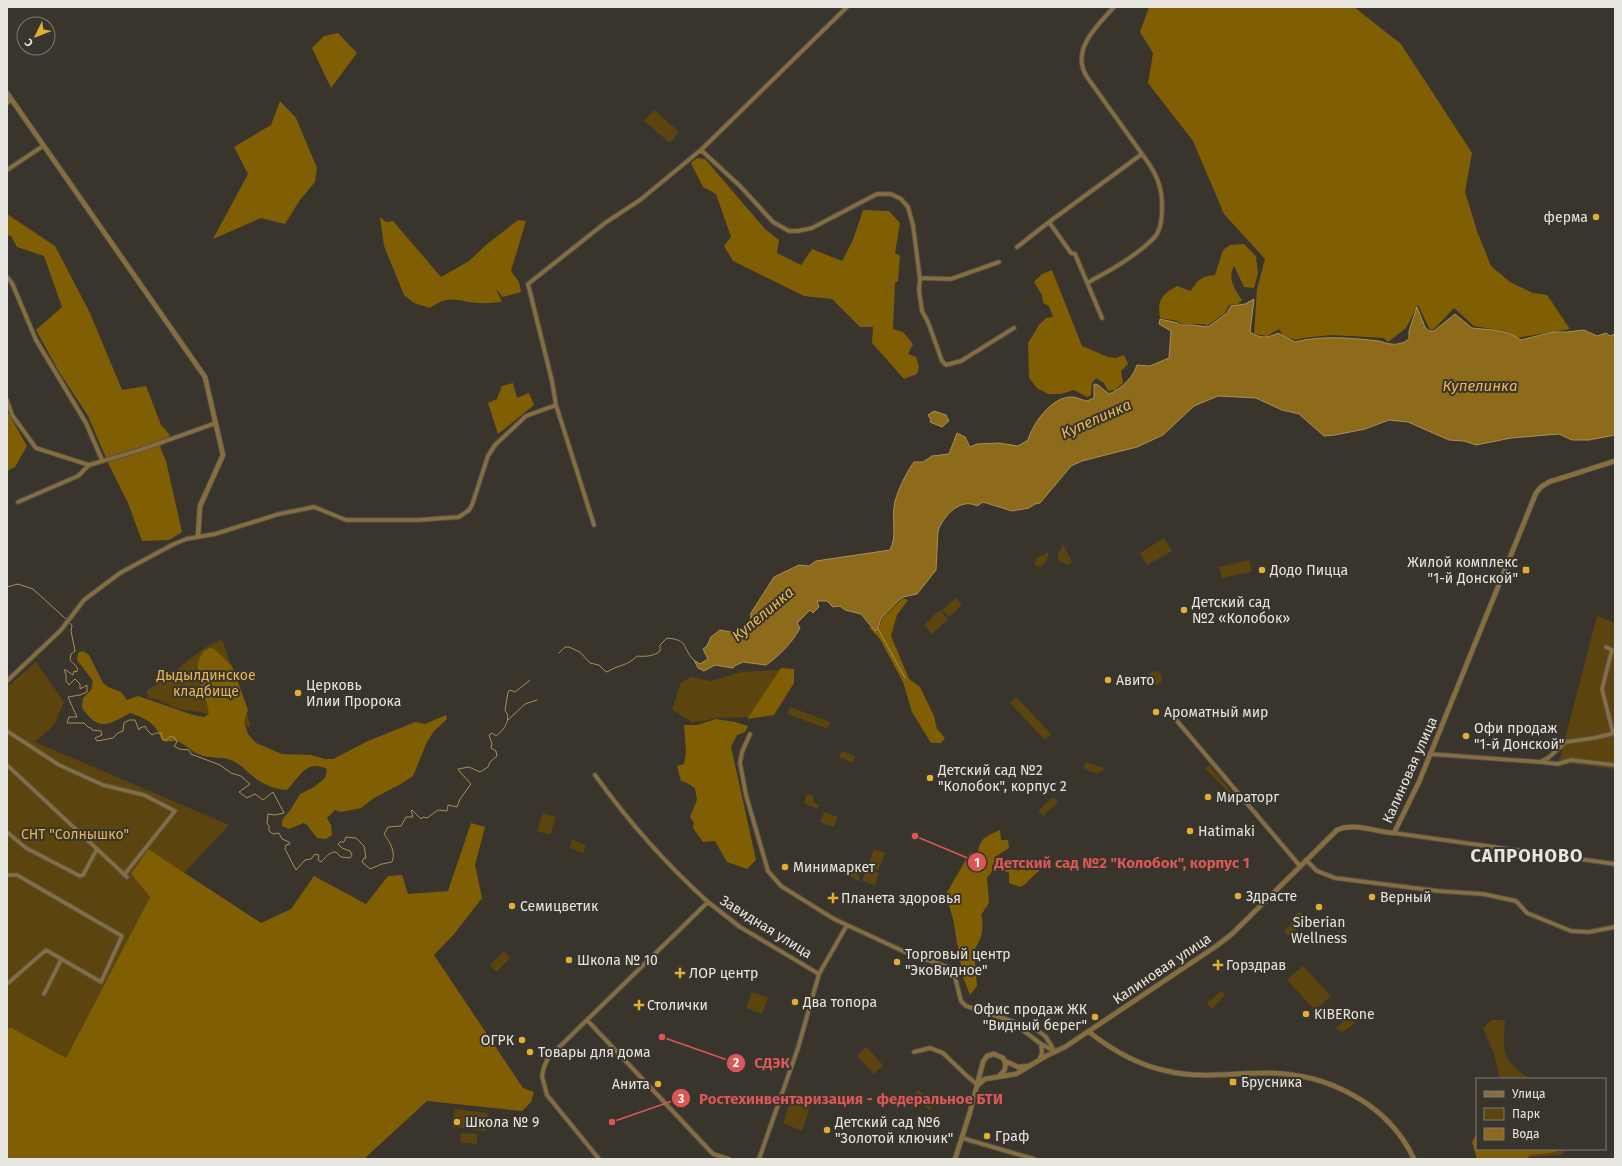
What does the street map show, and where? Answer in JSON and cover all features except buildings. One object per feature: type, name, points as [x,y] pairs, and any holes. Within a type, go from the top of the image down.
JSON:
[{"type":"street","points":[[594,525],[556,405],[528,284],[605,223],[640,200],[701,150],[848,7]]},
{"type":"street","points":[[1087,283],[1126,262],[1152,240],[1159,230],[1162,206],[1159,181],[1156,174],[1087,77],[1081,64],[1082,52],[1087,38],[1114,7]]},
{"type":"street","points":[[7,93],[9,101],[43,146],[205,377],[223,456],[200,506],[198,536]]},
{"type":"street","points":[[7,170],[43,146]]},
{"type":"street","points":[[701,150],[740,186],[774,222],[789,231],[812,228],[877,194],[887,193],[897,196],[905,203],[910,213],[920,278],[919,290],[922,310],[942,361],[946,365],[961,360],[1014,328]]},
{"type":"street","points":[[1017,247],[1142,154]]},
{"type":"street","points":[[1049,222],[1072,253],[1075,254],[1102,318]]},
{"type":"street","points":[[920,278],[951,279],[999,262]]},
{"type":"street","points":[[7,277],[12,283],[36,340],[86,423],[102,460]]},
{"type":"street","points":[[7,400],[12,415],[36,448],[89,465]]},
{"type":"street","points":[[7,681],[66,625],[84,600],[120,573],[186,539],[215,534],[279,514],[314,507],[346,520],[418,520],[459,517],[469,510],[472,505],[488,456],[495,445],[526,416],[556,405]]},
{"type":"street","points":[[18,502],[78,476],[89,465],[140,450],[216,422]]},
{"type":"street","name":"Калиновая улица","points":[[978,1085],[986,1079],[996,1076],[1016,1074],[1065,1048],[1219,944],[1333,833],[1341,828],[1354,827],[1394,833],[1419,782],[1536,493],[1541,487],[1549,482],[1615,461]]},
{"type":"street","points":[[1540,762],[1548,758],[1566,742],[1614,733],[1602,689],[1614,650],[1606,647]]},
{"type":"street","points":[[1172,715],[1300,866]]},
{"type":"street","points":[[7,731],[59,765],[103,785],[144,796],[175,811],[125,876],[7,765]]},
{"type":"street","points":[[750,734],[742,752],[740,763],[749,809],[768,871],[781,886],[834,919],[905,952],[953,969],[961,1001],[966,1006],[1036,1029],[1046,1037],[1055,1052]]},
{"type":"street","points":[[1430,754],[1558,764],[1571,760],[1615,765]]},
{"type":"street","points":[[595,775],[630,822],[686,882],[708,902]]},
{"type":"street","points":[[7,832],[26,848],[80,876],[83,875],[97,849]]},
{"type":"street","points":[[1394,833],[1615,864]]},
{"type":"street","points":[[1306,860],[1317,871],[1335,878],[1438,891],[1483,894],[1516,901],[1527,913],[1571,931],[1589,932],[1615,927]]},
{"type":"street","points":[[7,875],[17,875],[122,936],[101,982],[46,950],[7,984]]},
{"type":"street","name":"Завидная улица","points":[[599,1159],[547,1095],[542,1076],[548,1058],[708,902],[740,927],[819,974]]},
{"type":"street","points":[[759,1159],[798,1048],[819,974],[847,925]]},
{"type":"street","points":[[44,994],[61,960]]},
{"type":"street","points":[[587,1020],[713,1154],[729,1159]]},
{"type":"street","points":[[1014,1023],[1041,1044],[1055,1052]]},
{"type":"street","points":[[1089,1032],[1117,1052],[1133,1060],[1167,1071],[1212,1076],[1279,1073],[1313,1078],[1330,1083],[1363,1101],[1376,1111],[1391,1125],[1404,1141],[1414,1159]]},
{"type":"street","points":[[1039,1061],[1042,1053],[1041,1044]]},
{"type":"street","points":[[914,1052],[930,1048],[943,1053],[978,1085]]},
{"type":"street","points":[[955,1159],[985,1058],[994,1054],[1000,1055],[1005,1060],[1018,1067],[1032,1065]]},
{"type":"street","points":[[983,1065],[985,1072],[988,1075],[996,1076],[1005,1070],[1005,1060]]},
{"type":"street","points":[[962,1138],[1034,1159]]},
{"type":"green space","points":[[1149,7],[1354,7],[1401,44],[1472,153],[1465,192],[1477,231],[1491,266],[1510,282],[1533,293],[1547,295],[1570,329],[1516,338],[1509,332],[1474,326],[1454,308],[1434,329],[1430,330],[1418,305],[1406,328],[1388,342],[1384,338],[1331,335],[1296,340],[1283,336],[1279,329],[1267,336],[1254,334],[1257,289],[1265,259],[1224,214],[1193,141],[1148,83],[1153,53],[1140,32]]},
{"type":"green space","points":[[338,33],[357,53],[331,88],[312,48],[324,36]]},
{"type":"green space","points":[[280,101],[296,118],[317,168],[315,182],[300,200],[285,224],[261,218],[213,239],[248,174],[234,147],[271,125]]},
{"type":"green space","points":[[654,110],[679,132],[670,143],[644,121]]},
{"type":"green space","points":[[697,158],[705,159],[765,229],[779,240],[777,253],[801,265],[812,249],[842,261],[853,240],[863,210],[889,211],[900,223],[895,253],[900,256],[898,281],[895,283],[893,329],[903,332],[913,344],[908,354],[916,357],[919,367],[917,374],[904,379],[872,343],[873,327],[860,327],[832,299],[804,296],[733,261],[724,246],[731,237],[716,194],[703,187],[691,163]]},
{"type":"green space","points":[[7,214],[55,246],[90,313],[122,390],[146,386],[161,425],[170,435],[160,447],[166,461],[182,532],[169,540],[142,541],[128,503],[109,465],[88,416],[58,370],[36,330],[62,307],[44,256],[17,247],[11,236],[7,235]]},
{"type":"green space","points":[[380,217],[386,222],[393,221],[441,277],[469,261],[486,245],[518,220],[526,221],[511,271],[519,282],[521,292],[503,297],[496,289],[502,302],[482,303],[449,300],[437,303],[430,308],[414,303],[404,295],[384,246]]},
{"type":"green space","points":[[1244,244],[1256,256],[1258,273],[1254,288],[1244,287],[1234,266],[1231,275],[1233,284],[1242,300],[1238,304],[1229,305],[1225,313],[1207,326],[1203,324],[1181,324],[1178,321],[1160,318],[1159,307],[1164,295],[1177,286],[1191,291],[1200,279],[1215,275],[1223,250],[1230,245]]},
{"type":"green space","points":[[1052,270],[1082,346],[1108,357],[1116,358],[1124,355],[1128,364],[1121,371],[1123,383],[1115,390],[1108,391],[1104,383],[1096,378],[1092,383],[1091,395],[1087,397],[1074,390],[1061,394],[1048,394],[1037,388],[1029,378],[1028,343],[1039,325],[1046,318],[1053,317],[1049,306],[1043,303],[1042,295],[1034,282],[1042,274]]},
{"type":"green space","points":[[513,383],[517,398],[529,393],[534,405],[498,434],[488,403],[497,399],[502,386]]},
{"type":"green space","points":[[7,411],[27,446],[15,467],[7,471]]},
{"type":"green space","points":[[1164,538],[1172,551],[1147,565],[1140,553]]},
{"type":"green space","points":[[1062,543],[1072,562],[1068,565],[1058,560],[1058,554],[1062,547]]},
{"type":"green space","points":[[1048,552],[1047,561],[1044,564],[1040,567],[1034,565],[1037,558]]},
{"type":"green space","points":[[1249,560],[1252,572],[1222,578],[1219,567]]},
{"type":"green space","points":[[903,598],[908,600],[897,615],[891,636],[909,679],[920,687],[934,716],[937,729],[945,738],[941,743],[931,743],[912,712],[903,682],[880,639],[869,627],[879,629],[882,618]]},
{"type":"green space","points":[[956,598],[962,605],[949,617],[942,610]]},
{"type":"green space","points":[[940,610],[948,619],[932,634],[924,625]]},
{"type":"green space","points":[[1597,616],[1615,623],[1615,769],[1559,762]]},
{"type":"green space","name":"Дыдылдинское кладбище","points":[[222,639],[251,727],[200,712],[178,709],[156,699],[148,698],[147,690],[166,678],[202,650]]},
{"type":"green space","points":[[209,648],[214,649],[232,666],[248,710],[244,722],[248,734],[256,743],[282,754],[311,755],[325,759],[333,759],[368,741],[415,722],[425,724],[446,715],[447,719],[434,731],[427,742],[413,776],[374,798],[361,808],[341,812],[335,810],[327,818],[331,825],[332,835],[326,839],[317,838],[304,823],[289,829],[282,826],[282,820],[300,794],[314,787],[325,778],[327,769],[320,766],[309,768],[300,775],[287,790],[271,787],[253,777],[239,764],[231,760],[202,756],[180,742],[166,742],[161,739],[157,729],[145,719],[130,713],[116,721],[104,724],[94,721],[82,708],[83,698],[91,690],[93,681],[77,660],[78,653],[83,651],[89,655],[103,683],[108,687],[121,692],[127,700],[138,696],[193,715],[204,717],[209,714],[198,667],[199,660],[204,651]]},
{"type":"green space","name":"СНТ \"Солнышко\"","points":[[36,662],[64,702],[54,725],[35,742],[229,825],[184,873],[148,849],[131,874],[150,897],[66,1058],[10,1027],[7,1031],[7,687]]},
{"type":"green space","points":[[781,668],[794,669],[794,683],[774,715],[747,719]]},
{"type":"green space","points":[[793,669],[753,717],[716,718],[692,722],[672,710],[681,682],[692,677],[711,681],[741,672]]},
{"type":"green space","points":[[1155,671],[1160,673],[1162,678],[1160,683],[1155,685],[1150,683],[1148,678],[1150,673]]},
{"type":"green space","points":[[1016,697],[1051,734],[1045,740],[1010,703]]},
{"type":"green space","points":[[790,707],[830,722],[828,729],[787,714]]},
{"type":"green space","points":[[716,719],[748,726],[745,732],[737,735],[731,747],[756,860],[747,869],[727,862],[715,841],[703,842],[693,828],[694,823],[690,817],[697,800],[695,788],[681,781],[677,766],[684,764],[686,752],[684,725],[697,725]]},
{"type":"green space","points":[[842,751],[855,756],[853,763],[839,757]]},
{"type":"green space","points":[[1086,762],[1105,769],[1097,774],[1084,769]]},
{"type":"green space","points":[[1209,765],[1233,794],[1232,796],[1205,768]]},
{"type":"green space","points":[[807,794],[813,796],[813,802],[819,805],[817,809],[804,803]]},
{"type":"green space","points":[[1053,797],[1058,802],[1043,816],[1038,811]]},
{"type":"green space","points":[[824,812],[838,817],[834,827],[820,822]]},
{"type":"green space","points":[[543,813],[556,817],[550,835],[537,831]]},
{"type":"green space","points":[[471,823],[485,827],[475,865],[482,898],[455,933],[434,955],[523,1088],[534,1092],[531,1102],[522,1111],[427,1101],[364,1159],[7,1159],[7,1031],[10,1027],[66,1058],[150,897],[131,874],[148,849],[261,923],[291,909],[314,876],[366,904],[388,876],[402,875],[408,894],[448,891]]},
{"type":"green space","points":[[1000,830],[1001,840],[1008,840],[1009,848],[995,857],[996,866],[987,878],[989,903],[981,915],[983,924],[982,933],[974,950],[977,986],[970,995],[963,977],[953,919],[946,894],[971,851],[969,864],[975,865],[979,846],[983,839]]},
{"type":"green space","points":[[572,840],[586,845],[583,853],[570,848]]},
{"type":"green space","points":[[874,849],[885,853],[878,870],[868,866]]},
{"type":"green space","points":[[1001,862],[1010,862],[1018,871],[1022,868],[1027,871],[1037,863],[1046,864],[1020,887],[1009,883],[1009,873],[1000,869]]},
{"type":"green space","points":[[845,868],[858,874],[860,881],[837,871]]},
{"type":"green space","points":[[867,869],[879,873],[875,885],[862,881]]},
{"type":"green space","points":[[1299,911],[1307,919],[1289,936],[1284,931],[1294,921],[1292,918]]},
{"type":"green space","points":[[504,951],[510,958],[496,972],[490,965]]},
{"type":"green space","points":[[1303,966],[1331,996],[1315,1010],[1287,980]]},
{"type":"green space","points":[[1221,991],[1225,995],[1212,1009],[1207,1003]]},
{"type":"green space","points":[[752,992],[768,998],[762,1014],[746,1008]]},
{"type":"green space","points":[[1349,1016],[1355,1023],[1343,1032],[1340,1030],[1339,1031],[1336,1028]]},
{"type":"green space","points":[[1492,1020],[1505,1020],[1504,1048],[1506,1054],[1514,1066],[1529,1078],[1500,1078],[1494,1054],[1483,1028]]},
{"type":"green space","points":[[866,1047],[883,1065],[874,1074],[857,1056]]},
{"type":"green space","points":[[918,1090],[934,1102],[930,1111],[914,1094]]},
{"type":"green space","points":[[793,1093],[813,1098],[802,1131],[783,1123]]},
{"type":"green space","points":[[455,1109],[488,1113],[486,1131],[453,1127]]},
{"type":"green space","points":[[461,1133],[477,1134],[477,1144],[460,1142]]},
{"type":"green space","points":[[1476,1135],[1476,1150],[1559,1150],[1550,1153],[1530,1155],[1527,1159],[1477,1159],[1472,1142]]},
{"type":"green space","points":[[1496,1150],[1567,1150],[1561,1155],[1496,1159]]},
{"type":"water","name":"Купелинка","points":[[1254,299],[1250,332],[1257,336],[1264,337],[1278,333],[1295,342],[1315,338],[1337,338],[1379,341],[1390,344],[1405,342],[1409,339],[1409,331],[1417,307],[1425,327],[1429,331],[1434,331],[1455,314],[1472,328],[1509,333],[1521,340],[1553,332],[1584,330],[1597,336],[1606,333],[1610,336],[1615,334],[1615,435],[1589,440],[1572,440],[1559,434],[1511,438],[1476,445],[1464,441],[1449,440],[1408,422],[1389,420],[1365,429],[1324,436],[1299,414],[1282,410],[1256,398],[1218,396],[1194,406],[1163,435],[1137,447],[1082,461],[1071,466],[1040,503],[1029,508],[1012,511],[983,502],[977,506],[965,504],[953,510],[940,525],[938,531],[936,570],[917,594],[903,597],[881,618],[878,629],[875,631],[861,614],[845,610],[840,606],[833,607],[827,601],[817,601],[819,607],[813,613],[810,610],[797,623],[800,628],[793,639],[781,653],[766,665],[743,662],[734,666],[733,668],[715,665],[704,671],[698,668],[694,660],[700,664],[708,659],[703,649],[707,646],[711,637],[720,630],[742,634],[750,627],[751,613],[774,577],[799,565],[809,566],[816,561],[890,550],[893,540],[895,502],[908,471],[914,462],[923,462],[932,456],[949,454],[957,433],[965,437],[970,447],[977,444],[999,443],[1018,446],[1028,440],[1034,426],[1044,412],[1057,401],[1072,397],[1087,401],[1094,398],[1094,384],[1098,385],[1109,394],[1126,382],[1133,374],[1137,365],[1150,366],[1169,358],[1171,331],[1159,324],[1160,319],[1178,323],[1180,325],[1208,327],[1227,313],[1231,306],[1245,304]]},
{"type":"water","points":[[934,411],[946,415],[949,421],[942,427],[930,422],[931,420],[928,415]]},
{"type":"waterway","name":"Купелинка","points":[[7,587],[18,584],[33,589],[67,620]]},
{"type":"waterway","name":"Купелинка","points":[[70,623],[72,626],[71,631],[75,651],[71,654],[70,660],[76,667],[77,672],[74,671],[73,675],[64,670],[66,674],[66,681],[69,685],[75,679],[80,684],[80,689],[87,685],[87,692],[68,697],[77,717],[69,717],[67,723],[84,723],[92,730],[101,731],[102,735],[95,738],[97,741],[113,738],[118,733],[123,731],[124,723],[129,720],[135,720],[139,730],[145,726],[152,735],[161,733],[163,740],[166,740],[171,736],[175,738],[177,742],[174,746],[179,749],[189,750],[191,754],[220,765],[231,773],[241,776],[250,784],[239,792],[247,798],[255,794],[263,800],[273,792],[284,813],[275,815],[268,814],[267,823],[269,826],[269,831],[273,834],[279,833],[282,839],[289,842],[290,844],[286,845],[285,849],[296,870],[305,860],[311,859],[315,854],[319,855],[318,860],[321,862],[328,855],[334,852],[341,857],[350,858],[352,855],[350,851],[342,848],[338,844],[340,842],[344,842],[346,837],[356,838],[364,846],[366,858],[364,858],[362,862],[370,869],[392,862],[393,851],[384,834],[388,827],[401,826],[406,817],[413,817],[412,810],[421,819],[423,817],[427,818],[438,810],[447,811],[448,805],[457,807],[460,799],[471,784],[458,769],[469,767],[480,772],[488,767],[490,762],[497,756],[496,751],[491,748],[492,744],[489,735],[492,733],[496,736],[502,731],[506,724],[508,717],[505,710],[508,692],[510,690],[515,692],[530,680]]},
{"type":"waterway","points":[[878,629],[905,678]]},
{"type":"waterway","name":"Купелинка","points":[[559,653],[565,647],[569,647],[580,652],[590,663],[599,665],[607,672],[630,662],[637,656],[650,656],[658,653],[660,651],[660,645],[667,638],[674,639],[682,643],[694,660]]},
{"type":"waterway","points":[[508,720],[525,704],[537,700]]},
{"type":"place","name":"ферма","points":[[1596,217]]},
{"type":"place","name":"Додо Пицца","points":[[1262,570]]},
{"type":"place","name":"Жилой комплекс \"1-й Донской\"","points":[[1526,570]]},
{"type":"place","name":"Детский сад №2 «Колобок»","points":[[1184,610]]},
{"type":"place","name":"Авито","points":[[1108,680]]},
{"type":"place","name":"Церковь Илии Пророка","points":[[298,693]]},
{"type":"place","name":"Ароматный мир","points":[[1156,712]]},
{"type":"place","name":"Офи продаж \"1-й Донской\"","points":[[1466,736]]},
{"type":"place","name":"Детский сад №2 \"Колобок\", корпус 2","points":[[930,778]]},
{"type":"place","name":"Мираторг","points":[[1208,797]]},
{"type":"place","name":"Hatimaki","points":[[1190,831]]},
{"type":"place","name":"Детский сад №2 \"Колобок\", корпус 1","points":[[915,836]]},
{"type":"place","name":"Минимаркет","points":[[785,867]]},
{"type":"place","name":"Здрасте","points":[[1238,896]]},
{"type":"place","name":"Верный","points":[[1372,897]]},
{"type":"place","name":"Планета здоровья","points":[[833,898]]},
{"type":"place","name":"Семицветик","points":[[512,906]]},
{"type":"place","name":"Siberian Wellness","points":[[1319,907]]},
{"type":"place","name":"Школа № 10","points":[[569,960]]},
{"type":"place","name":"Торговый центр \"ЭкоВидное\"","points":[[897,962]]},
{"type":"place","name":"Горздрав","points":[[1218,965]]},
{"type":"place","name":"ЛОР центр","points":[[680,973]]},
{"type":"place","name":"Два топора","points":[[795,1002]]},
{"type":"place","name":"Столички","points":[[639,1005]]},
{"type":"place","name":"KIBERone","points":[[1306,1014]]},
{"type":"place","name":"Офис продаж ЖК \"Видный берег\"","points":[[1095,1017]]},
{"type":"place","name":"СДЭК","points":[[662,1037]]},
{"type":"place","name":"ОГРК","points":[[522,1040]]},
{"type":"place","name":"Товары для дома","points":[[530,1052]]},
{"type":"place","name":"Брусника","points":[[1233,1082]]},
{"type":"place","name":"Анита","points":[[658,1084]]},
{"type":"place","name":"Школа № 9","points":[[457,1122]]},
{"type":"place","name":"Ростехинвентаризация - федеральное БТИ","points":[[612,1122]]},
{"type":"place","name":"Детский сад №6 \"Золотой ключик\"","points":[[827,1130]]},
{"type":"place","name":"Граф","points":[[987,1136]]},
{"type":"district","name":"САПРОНОВО","points":[[1527,856]]}]
